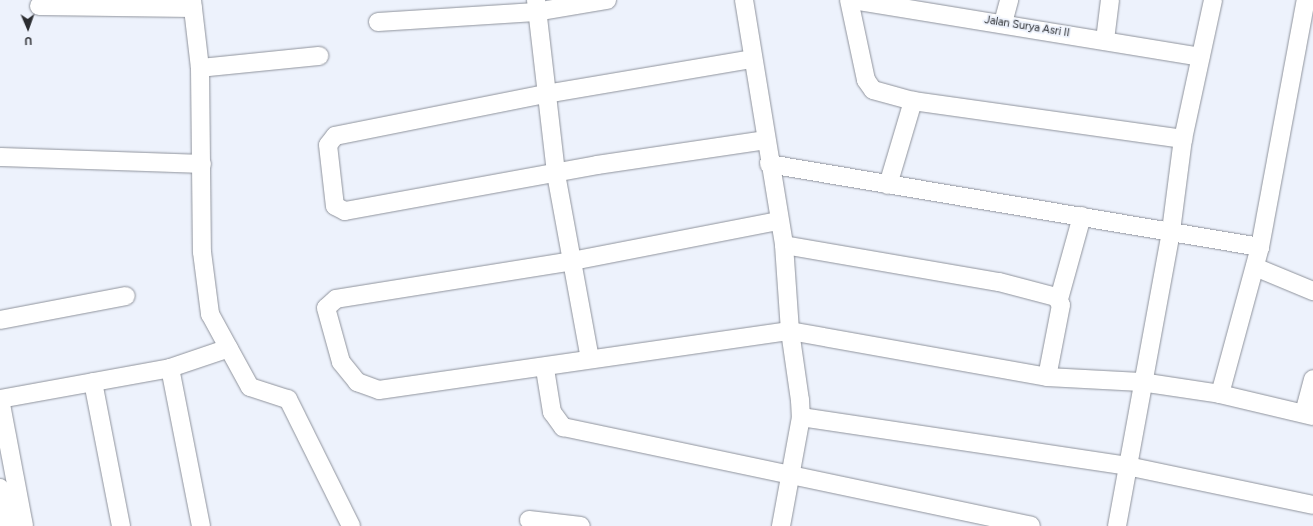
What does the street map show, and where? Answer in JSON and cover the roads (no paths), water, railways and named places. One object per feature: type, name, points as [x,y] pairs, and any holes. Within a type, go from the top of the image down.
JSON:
[{"type":"street","points":[[378,22],[608,0]]},
{"type":"street","points":[[744,0],[778,221],[784,245],[790,331],[801,417],[781,526]]},
{"type":"street","points":[[849,0],[866,80],[873,90],[913,101],[1183,139]]},
{"type":"street","name":"Jalan Surya Asri II","points":[[853,0],[927,6],[1003,23],[1200,58]]},
{"type":"street","points":[[1003,23],[1009,0]]},
{"type":"street","points":[[1105,40],[1110,0]]},
{"type":"street","points":[[1117,526],[1141,382],[1171,231],[1183,139],[1213,0]]},
{"type":"street","points":[[1220,394],[1260,247],[1306,0]]},
{"type":"street","points":[[39,6],[62,3],[192,4],[200,68],[205,290],[210,314],[252,388],[288,399],[351,526]]},
{"type":"street","points":[[536,6],[545,94],[556,174],[590,359]]},
{"type":"street","points":[[200,68],[319,56]]},
{"type":"street","points":[[752,59],[545,94],[332,138],[328,145],[335,206],[344,211],[556,174],[766,140]]},
{"type":"street","points":[[888,185],[913,101]]},
{"type":"street","points":[[0,157],[202,164]]},
{"type":"street","points":[[769,164],[1260,247]]},
{"type":"street","points":[[1047,377],[1061,306],[1059,299],[1082,216]]},
{"type":"street","points":[[778,221],[573,261],[336,299],[327,304],[341,362],[350,376],[365,387],[392,390],[544,369],[590,359],[790,331],[1047,377],[1141,382],[1220,394],[1308,414],[1313,379]]},
{"type":"street","points":[[784,245],[999,282],[1059,299]]},
{"type":"street","points":[[1255,266],[1313,291]]},
{"type":"street","points":[[0,320],[126,296]]},
{"type":"street","points":[[24,526],[0,399],[170,368],[230,348]]},
{"type":"street","points":[[170,368],[201,526]]},
{"type":"street","points":[[544,369],[552,412],[563,427],[1031,526]]},
{"type":"street","points":[[93,382],[121,526]]},
{"type":"street","points":[[801,417],[1127,466],[1313,505]]},
{"type":"street","points":[[0,488],[8,526]]},
{"type":"street","points":[[529,520],[575,525]]}]
